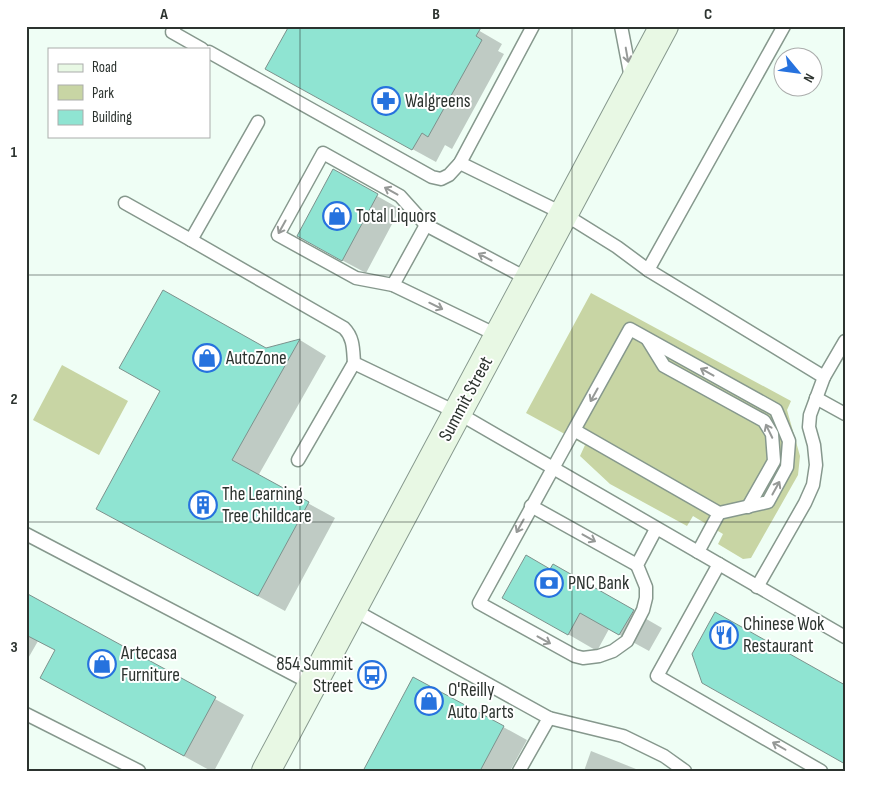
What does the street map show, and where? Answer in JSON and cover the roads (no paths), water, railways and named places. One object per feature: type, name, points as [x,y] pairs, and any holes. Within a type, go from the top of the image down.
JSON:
[{"type":"main road","name":"Summit Street","points":[[266,771],[314,685],[664,26]]},
{"type":"lane","points":[[175,26],[172,32],[200,48]]},
{"type":"lane","points":[[210,53],[432,176],[441,179],[455,170],[460,163],[533,26]]},
{"type":"lane","points":[[621,26],[632,85]]},
{"type":"lane","points":[[648,270],[784,26]]},
{"type":"lane","points":[[191,240],[258,122]]},
{"type":"lane","points":[[499,336],[392,284],[356,278],[278,235],[323,153],[400,196],[426,225],[528,280]]},
{"type":"lane","points":[[460,163],[564,214],[648,270],[824,377]]},
{"type":"lane","points":[[125,203],[348,332],[352,341],[354,363],[298,460]]},
{"type":"lane","points":[[392,284],[426,225]]},
{"type":"lane","points":[[531,506],[637,565],[646,587],[644,610],[626,641],[614,651],[599,656],[583,658],[567,653],[478,603],[531,506],[552,468],[630,329],[776,410],[788,441],[787,467],[768,502],[719,514],[574,430]]},
{"type":"lane","points":[[757,587],[805,503],[813,485],[816,475],[815,456],[809,421],[824,377],[845,341]]},
{"type":"lane","points":[[354,363],[458,413],[845,637]]},
{"type":"lane","points":[[816,398],[845,414]]},
{"type":"lane","points":[[698,552],[719,514]]},
{"type":"lane","points":[[637,565],[656,529]]},
{"type":"lane","points":[[26,534],[314,685]]},
{"type":"lane","points":[[719,564],[657,676],[821,771]]},
{"type":"lane","points":[[354,610],[549,718],[623,736],[664,756],[685,771]]},
{"type":"lane","points":[[26,714],[139,771]]},
{"type":"lane","points":[[519,771],[549,718]]},
{"type":"place","name":"Walgreens","points":[[386,101]]},
{"type":"place","name":"Total Liquors","points":[[337,216]]},
{"type":"place","name":"AutoZone","points":[[207,358]]},
{"type":"place","name":"The Learning Tree Childcare","points":[[203,505]]},
{"type":"place","name":"PNC Bank","points":[[549,583]]},
{"type":"place","name":"Chinese Wok Restaurant","points":[[724,635]]},
{"type":"place","name":"Artecasa Furniture","points":[[102,664]]},
{"type":"place","name":"854 Summit Street","points":[[372,675]]},
{"type":"place","name":"O'Reilly Auto Parts","points":[[429,701]]}]
